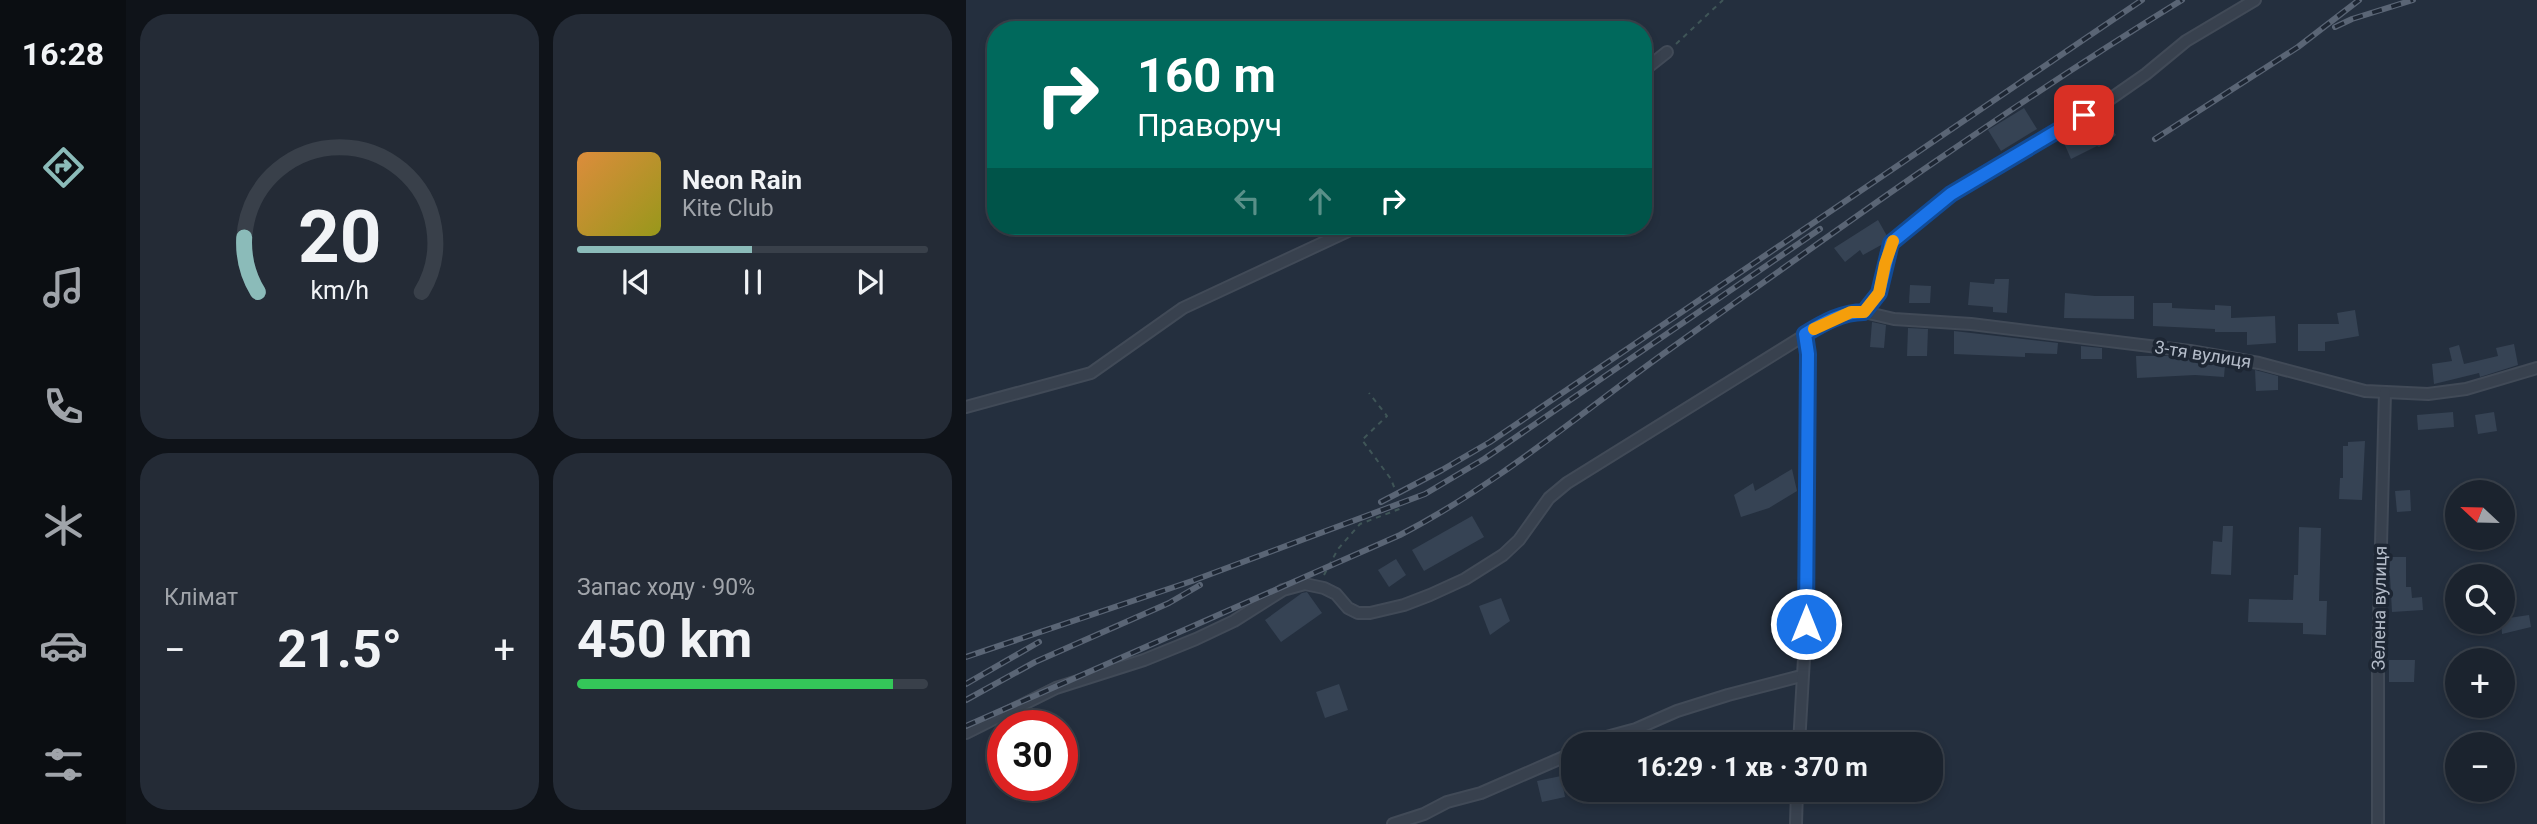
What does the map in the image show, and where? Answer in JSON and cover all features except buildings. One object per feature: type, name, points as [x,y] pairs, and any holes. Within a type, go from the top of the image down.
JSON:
[{"type":"street","points":[[966,733],[1056,688],[1144,660],[1196,639],[1234,621],[1283,590],[1305,584],[1318,586],[1336,594],[1348,608],[1358,613],[1370,613],[1404,605],[1465,579],[1503,555],[1519,540],[1549,498],[1567,483],[1805,334],[1851,312],[1864,312],[1879,293],[1891,243],[1951,194],[2102,104],[2146,74],[2186,41],[2255,0]]},
{"type":"street","points":[[1652,64],[1668,52]]},
{"type":"street","points":[[966,407],[1091,373],[1183,308],[1340,235]]},
{"type":"street","name":"3-тя вулиця","points":[[1864,312],[1894,319],[1972,324],[2190,351],[2259,363],[2365,391],[2428,394],[2466,388],[2537,368]]},
{"type":"street","points":[[1799,732],[1806,624],[1808,354],[1805,334]]},
{"type":"street","name":"Зелена вулиця","points":[[2378,824],[2378,659],[2385,392]]},
{"type":"street","points":[[1625,732],[1677,711],[1801,676]]},
{"type":"street","points":[[1393,824],[1481,793],[1561,757]]},
{"type":"street","points":[[1796,824],[1797,802]]},
{"type":"path","points":[[1668,52],[1723,0]]},
{"type":"path","points":[[1318,586],[1338,548],[1360,524],[1402,508],[1391,479],[1362,440],[1387,416],[1369,393]]},
{"type":"railway","points":[[1381,502],[1490,442],[2142,0]]},
{"type":"railway","points":[[966,726],[1400,535],[1437,515],[1538,447],[1670,349],[1923,170],[2051,83],[2182,0]]},
{"type":"railway","points":[[2155,139],[2298,47],[2359,0]]},
{"type":"railway","points":[[2335,27],[2413,0]]},
{"type":"railway","points":[[966,657],[1192,581],[1425,494],[1484,459],[1820,229]]},
{"type":"railway","points":[[966,700],[1035,662],[1169,603],[1200,585]]},
{"type":"railway","points":[[966,684],[1039,642]]},
{"type":"slow traffic","points":[[1814,329],[1851,312],[1864,312],[1879,293],[1893,241]]},
{"type":"route","points":[[1806,624],[1808,354],[1805,334],[1851,312],[1864,312],[1879,293],[1891,243],[1912,224],[1951,194],[2084,115]]}]
